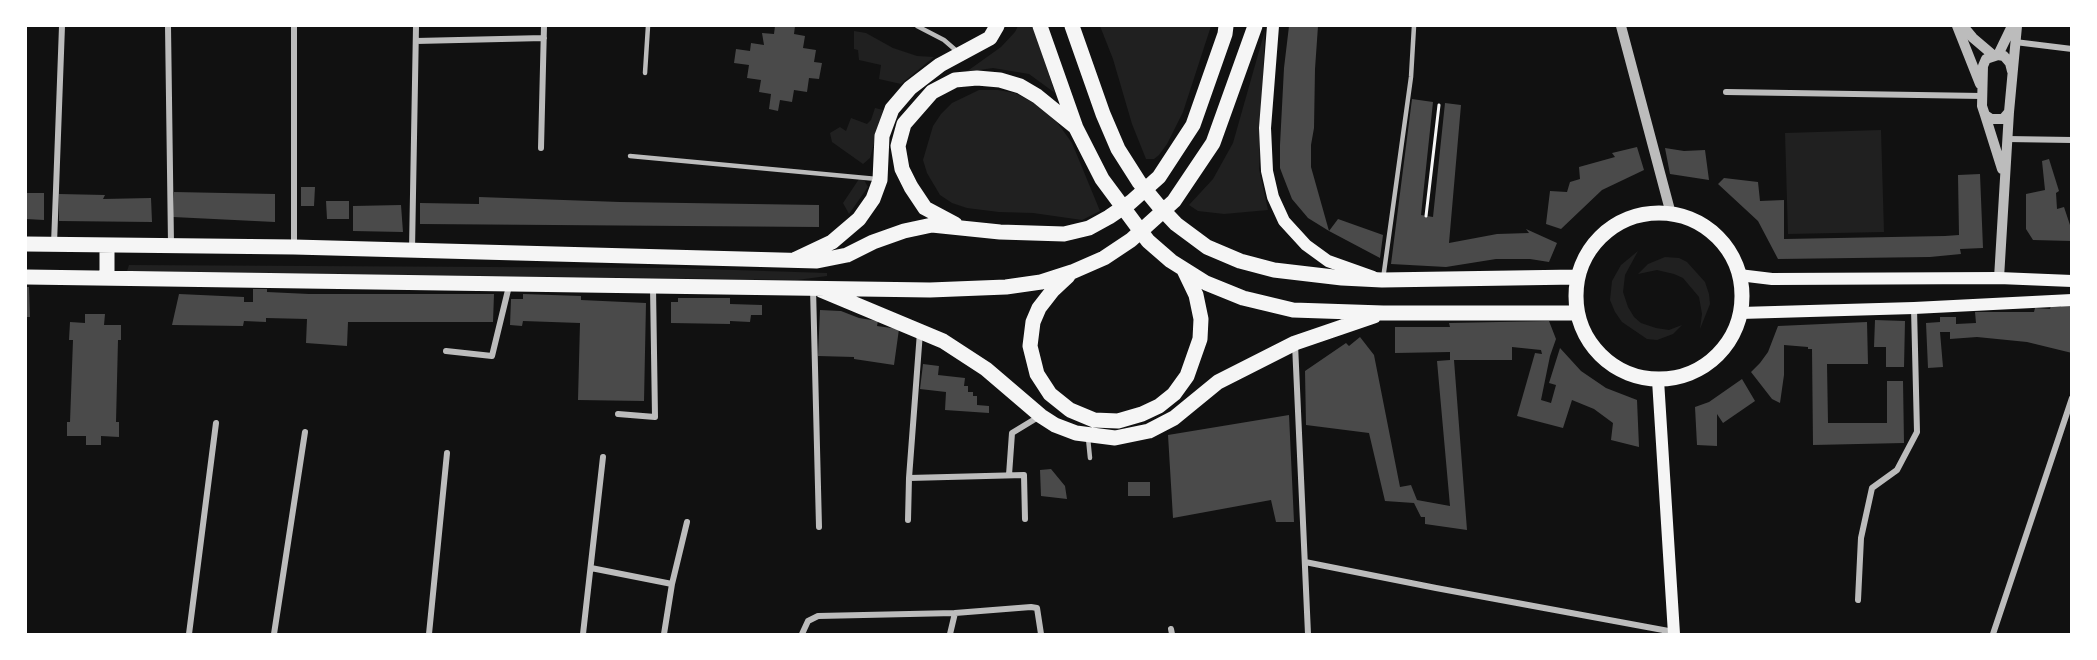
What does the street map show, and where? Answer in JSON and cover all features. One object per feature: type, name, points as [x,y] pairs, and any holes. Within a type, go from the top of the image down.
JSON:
[{"type":"main road","points":[[792,261],[832,242],[859,219],[873,200],[880,180],[882,136],[892,109],[910,88],[940,65],[990,38],[998,26]]},
{"type":"main road","points":[[1040,26],[1076,128],[1096,170],[1125,212],[1159,252],[1184,270],[1224,291],[1263,304],[1293,310],[1383,313],[1577,313]]},
{"type":"main road","points":[[1072,26],[1103,114],[1118,149],[1130,169],[1158,206],[1176,224],[1207,247],[1240,261],[1306,275],[1382,280],[1577,277]]},
{"type":"main road","points":[[26,277],[510,282],[930,290],[992,288],[1041,282],[1104,258],[1131,240],[1174,201],[1213,142],[1255,26]]},
{"type":"main road","points":[[1273,26],[1265,128],[1267,171],[1273,197],[1284,221],[1306,245],[1328,261],[1382,280]]},
{"type":"main road","points":[[26,244],[294,247],[817,261],[847,255],[873,242],[904,231],[933,225],[1064,234],[1089,228],[1131,202],[1159,177],[1193,125],[1226,28]]},
{"type":"main road","points":[[960,227],[925,208],[902,169],[898,146],[904,124],[932,92],[955,80],[977,78],[1000,80],[1020,86],[1037,96],[1076,128]]},
{"type":"main road","points":[[1646,213],[1671,213],[1694,221],[1714,234],[1730,253],[1739,275],[1742,294],[1740,313],[1730,340],[1711,361],[1686,375],[1658,380],[1636,376],[1616,367],[1598,353],[1585,335],[1577,313],[1575,295],[1577,277],[1586,254],[1602,235],[1615,225],[1646,213]]},
{"type":"main road","points":[[107,246],[107,277]]},
{"type":"main road","points":[[1072,272],[1053,290],[1039,308],[1033,322],[1030,346],[1037,374],[1050,394],[1070,410],[1094,420],[1118,421],[1159,406],[1174,394],[1187,376],[1200,339],[1201,319],[1196,295],[1184,270]]},
{"type":"main road","points":[[1739,275],[1772,279],[2072,281]]},
{"type":"main road","points":[[813,287],[943,341],[986,369],[1041,416],[1055,425],[1088,435],[1116,438],[1149,431],[1174,418],[1218,382],[1295,343],[1383,313]]},
{"type":"main road","points":[[1740,313],[1914,308],[2072,300]]},
{"type":"main road","points":[[1658,380],[1674,633]]},
{"type":"street","points":[[54,245],[62,26]]},
{"type":"street","points":[[168,26],[171,247]]},
{"type":"street","points":[[294,26],[294,247]]},
{"type":"street","points":[[412,250],[416,26]]},
{"type":"street","points":[[541,148],[544,26]]},
{"type":"street","points":[[1621,26],[1671,213]]},
{"type":"street","points":[[1957,26],[1982,92]]},
{"type":"street","points":[[1963,26],[1973,38],[1995,55]]},
{"type":"street","points":[[1995,55],[2012,26]]},
{"type":"street","points":[[2000,279],[2004,178],[2017,26]]},
{"type":"street","points":[[416,41],[544,38]]},
{"type":"street","points":[[2015,42],[2072,49]]},
{"type":"street","points":[[2004,178],[1984,115],[1983,66],[1986,59],[1995,55],[2004,56],[2010,63],[2012,71]]},
{"type":"street","points":[[1726,92],[1982,92]]},
{"type":"street","points":[[1984,115],[1997,120],[2003,119],[2009,112]]},
{"type":"street","points":[[2007,139],[2072,140]]},
{"type":"street","points":[[446,351],[492,356],[510,282]]},
{"type":"street","points":[[618,414],[654,417],[653,285]]},
{"type":"street","points":[[813,287],[819,527]]},
{"type":"street","points":[[1858,600],[1861,538],[1872,488],[1897,470],[1917,432],[1914,308]]},
{"type":"street","points":[[908,520],[920,332]]},
{"type":"street","points":[[1295,343],[1308,634]]},
{"type":"street","points":[[1993,634],[2072,398]]},
{"type":"street","points":[[1009,476],[1012,433],[1041,416]]},
{"type":"street","points":[[189,634],[216,423]]},
{"type":"street","points":[[274,634],[305,432]]},
{"type":"street","points":[[429,634],[447,453]]},
{"type":"street","points":[[583,634],[603,457]]},
{"type":"street","points":[[909,478],[1024,475],[1025,519]]},
{"type":"street","points":[[664,634],[672,584],[687,522]]},
{"type":"street","points":[[1305,562],[1674,633]]},
{"type":"street","points":[[591,568],[672,584]]},
{"type":"street","points":[[802,634],[808,621],[818,616],[1031,607],[1037,608],[1041,634]]},
{"type":"street","points":[[950,634],[955,612]]},
{"type":"lane","points":[[645,73],[648,26]]},
{"type":"lane","points":[[917,26],[945,40],[961,55]]},
{"type":"lane","points":[[1382,280],[1411,76],[1414,26]]},
{"type":"lane","points":[[630,156],[880,180]]},
{"type":"lane","points":[[1088,435],[1090,458]]},
{"type":"path","points":[[1426,216],[1439,105]]},
{"type":"shaded area","points":[[1018,26],[1033,26],[1055,93],[1029,74],[993,68],[966,72],[1001,47]]},
{"type":"shaded area","points":[[1100,26],[1211,26],[1183,112],[1167,144],[1154,159],[1146,159]]},
{"type":"shaded area","points":[[1265,30],[1259,169],[1268,210],[1224,214],[1198,211],[1189,205],[1213,179],[1233,143]]},
{"type":"shaded area","points":[[854,31],[866,33],[893,48],[917,56],[934,57],[901,84],[879,79],[881,65],[859,60],[858,50],[854,49]]},
{"type":"shaded area","points":[[979,90],[1015,93],[1036,104],[1054,118],[1072,143],[1100,211],[1082,220],[1033,213],[999,212],[967,208],[952,203],[940,195],[927,173],[923,160],[933,126],[952,103]]},
{"type":"shaded area","points":[[875,108],[883,110],[870,158],[863,164],[832,142],[830,133],[840,127],[846,131],[851,118],[867,124]]},
{"type":"shaded area","points":[[1881,130],[1884,232],[1788,234],[1785,133]]},
{"type":"shaded area","points":[[863,178],[868,187],[849,214],[843,203],[859,179]]},
{"type":"shaded area","points":[[1638,251],[1625,275],[1623,292],[1628,307],[1641,323],[1656,328],[1669,330],[1682,325],[1673,334],[1657,340],[1647,339],[1622,322],[1610,300],[1612,281],[1621,265]]},
{"type":"shaded area","points":[[1665,257],[1679,258],[1687,262],[1705,282],[1710,304],[1700,329],[1702,314],[1699,297],[1683,278],[1657,270],[1638,274],[1648,264]]},
{"type":"shaded area","points":[[129,265],[673,268],[827,273],[827,276],[797,280],[127,271]]},
{"type":"building","points":[[775,26],[795,26],[794,34],[805,36],[803,48],[816,50],[814,62],[822,63],[819,79],[809,78],[807,92],[794,90],[792,102],[780,100],[778,111],[769,109],[771,94],[759,92],[761,80],[747,78],[749,65],[734,63],[736,49],[750,51],[751,43],[764,45],[762,33],[774,34]]},
{"type":"building","points":[[1289,26],[1318,26],[1311,167],[1329,231],[1308,218],[1292,199],[1280,168],[1284,68]]},
{"type":"building","points":[[1412,99],[1433,102],[1421,215],[1433,217],[1445,103],[1461,105],[1449,243],[1497,234],[1529,233],[1526,229],[1557,243],[1549,262],[1530,259],[1496,259],[1446,267],[1391,264]]},
{"type":"building","points":[[1637,147],[1644,170],[1602,190],[1561,229],[1546,224],[1550,191],[1567,192],[1570,182],[1580,179],[1579,167],[1615,157],[1612,153]]},
{"type":"building","points":[[1665,148],[1684,151],[1705,150],[1709,180],[1670,174]]},
{"type":"building","points":[[2049,159],[2059,191],[2056,193],[2057,209],[2064,207],[2072,231],[2072,241],[2033,240],[2026,229],[2026,194],[2045,190],[2042,161]]},
{"type":"building","points":[[1980,174],[1983,248],[1960,249],[1961,254],[1930,257],[1778,259],[1758,221],[1718,184],[1724,178],[1758,182],[1760,201],[1784,200],[1784,239],[1945,236],[1959,235],[1958,175]]},
{"type":"building","points":[[301,187],[315,187],[314,206],[301,206]]},
{"type":"building","points":[[174,192],[275,194],[275,222],[173,217]]},
{"type":"building","points":[[26,193],[44,193],[44,220],[26,219]]},
{"type":"building","points":[[59,194],[105,195],[103,199],[151,198],[152,222],[59,221]]},
{"type":"building","points":[[479,197],[819,205],[819,227],[420,224],[420,203],[479,204]]},
{"type":"building","points":[[326,201],[349,201],[349,219],[327,219]]},
{"type":"building","points":[[401,205],[403,232],[353,231],[353,206]]},
{"type":"building","points":[[1338,219],[1383,235],[1380,258],[1329,231]]},
{"type":"building","points":[[26,287],[29,287],[30,317],[26,317]]},
{"type":"building","points":[[253,289],[309,294],[494,294],[493,322],[348,322],[347,346],[306,343],[307,319],[266,318],[266,322],[244,321],[243,326],[172,325],[179,294],[244,297],[244,302],[253,302]]},
{"type":"building","points":[[523,294],[581,296],[581,300],[646,303],[644,401],[578,400],[580,323],[523,321],[522,326],[510,325],[511,299],[523,299]]},
{"type":"building","points":[[678,298],[730,298],[730,304],[762,305],[762,315],[751,315],[750,322],[730,321],[730,324],[671,323],[671,302],[678,302]]},
{"type":"building","points":[[2061,304],[2072,304],[2072,353],[2027,342],[1977,337],[1950,339],[1950,332],[1940,332],[1943,367],[1928,368],[1926,323],[1940,322],[1940,317],[1956,317],[1956,324],[1976,323],[1975,312],[2034,312],[2035,308],[2050,309],[2051,306],[2061,307]]},
{"type":"building","points":[[820,310],[841,311],[859,318],[878,321],[877,326],[899,329],[894,365],[854,359],[854,357],[818,356]]},
{"type":"building","points":[[85,314],[105,314],[104,325],[121,325],[121,340],[118,340],[116,422],[119,422],[119,437],[101,436],[101,445],[86,445],[86,436],[67,436],[67,422],[70,422],[73,340],[69,340],[70,322],[85,323]]},
{"type":"building","points":[[1875,320],[1905,321],[1904,367],[1886,367],[1886,347],[1874,347]]},
{"type":"building","points":[[1549,321],[1556,339],[1541,400],[1551,403],[1556,385],[1549,383],[1560,348],[1581,371],[1606,388],[1637,400],[1639,447],[1611,440],[1613,423],[1594,409],[1572,400],[1563,428],[1517,416],[1535,353],[1542,354],[1541,350],[1512,347],[1512,360],[1454,360],[1467,530],[1425,524],[1425,517],[1421,517],[1414,503],[1385,501],[1369,433],[1306,425],[1305,371],[1346,343],[1349,346],[1360,337],[1374,355],[1400,487],[1411,485],[1417,500],[1450,506],[1437,361],[1450,360],[1450,352],[1395,353],[1395,327],[1450,327],[1449,323]]},
{"type":"building","points":[[1867,322],[1868,364],[1827,364],[1828,423],[1887,423],[1887,381],[1903,381],[1904,443],[1813,445],[1812,349],[1784,345],[1784,375],[1780,403],[1772,399],[1751,372],[1768,352],[1778,326]]},
{"type":"building","points":[[923,364],[939,366],[938,375],[965,378],[964,386],[968,386],[968,392],[973,392],[973,396],[977,396],[977,405],[989,406],[989,413],[945,410],[946,392],[920,389]]},
{"type":"building","points":[[1742,379],[1755,401],[1723,423],[1717,414],[1717,446],[1697,445],[1695,407],[1709,402]]},
{"type":"building","points":[[1289,415],[1294,522],[1276,522],[1271,500],[1173,518],[1168,435]]},
{"type":"building","points":[[1051,469],[1065,486],[1067,499],[1041,496],[1040,470]]},
{"type":"building","points":[[1128,482],[1150,482],[1150,496],[1128,496]]}]
